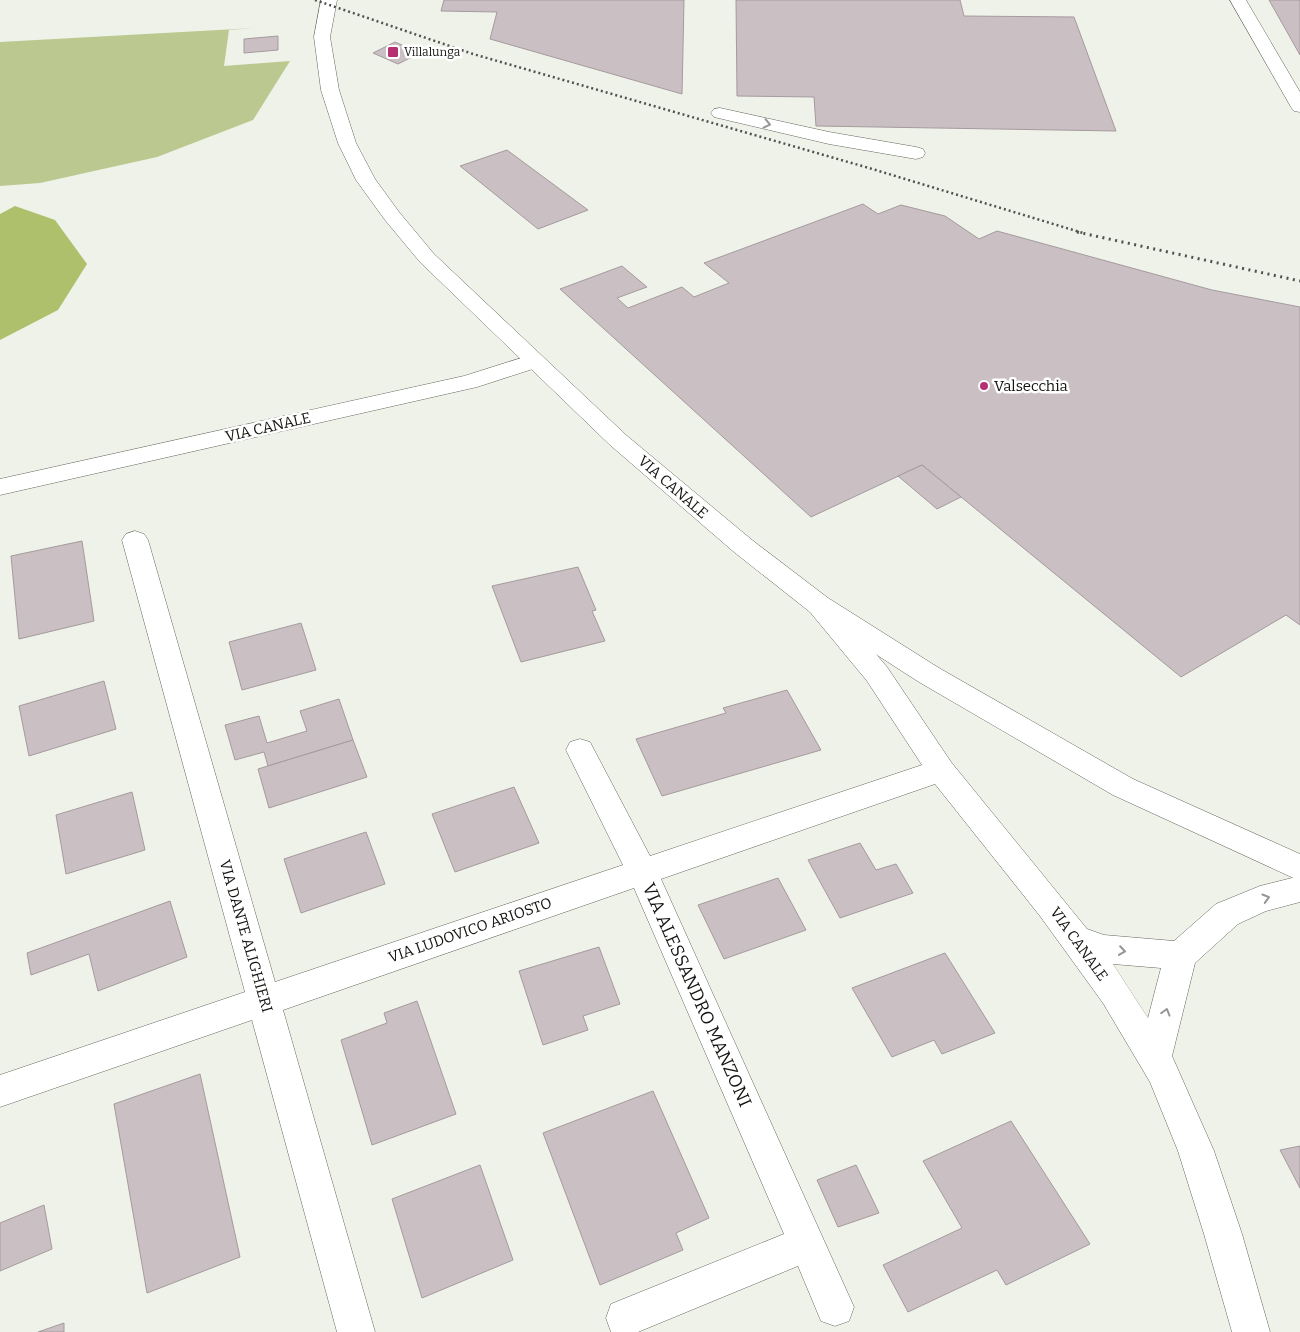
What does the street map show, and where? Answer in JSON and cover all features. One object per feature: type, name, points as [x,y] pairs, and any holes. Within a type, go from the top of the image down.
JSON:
[{"type":"street","name":"VIA CANALE","points":[[330,0],[322,37],[330,90],[347,143],[366,180],[392,216],[427,258],[618,440],[743,546],[819,605],[929,675],[1123,787],[1300,868]]},
{"type":"street","points":[[1238,0],[1300,107]]},
{"type":"street","points":[[720,113],[829,138],[916,153]]},
{"type":"street","name":"VIA CANALE","points":[[0,487],[469,382],[534,361]]},
{"type":"street","name":"VIA DANTE ALIGHIERI","points":[[135,540],[356,1332]]},
{"type":"street","name":"VIA CANALE","points":[[819,605],[877,674],[941,770],[1075,939],[1115,993],[1163,1073],[1196,1152],[1224,1234],[1251,1332]]},
{"type":"street","name":"VIA ALESSANDRO MANZONI","points":[[580,750],[642,871],[836,1306]]},
{"type":"street","name":"VIA LUDOVICO ARIOSTO","points":[[0,1091],[941,770]]},
{"type":"street","points":[[1154,1060],[1181,956],[1227,914],[1260,899],[1300,889]]},
{"type":"street","points":[[1075,939],[1104,948],[1181,956]]},
{"type":"street","points":[[625,1318],[807,1243]]},
{"type":"green space","points":[[255,28],[229,30],[224,66],[290,61],[253,120],[157,157],[40,183],[0,186],[0,42]]},
{"type":"green space","points":[[15,206],[55,220],[87,264],[58,310],[0,340],[0,214]]},
{"type":"building","points":[[444,0],[684,0],[682,94],[490,39],[497,12],[441,11]]},
{"type":"building","points":[[736,0],[960,0],[964,16],[1074,17],[1116,131],[816,126],[814,97],[737,96]]},
{"type":"building","points":[[1269,0],[1300,0],[1300,55]]},
{"type":"building","points":[[278,36],[278,50],[244,53],[244,39]]},
{"type":"building","points":[[395,42],[420,53],[398,64],[373,53]]},
{"type":"building","points":[[507,150],[588,210],[538,229],[460,166]]},
{"type":"building","name":"Valsecchia","points":[[863,204],[878,214],[901,205],[945,216],[979,239],[997,231],[1212,290],[1300,307],[1300,625],[1286,615],[1181,677],[922,465],[811,517],[560,289],[622,266],[647,287],[617,298],[628,308],[682,287],[694,297],[729,283],[704,263]]},
{"type":"building","points":[[922,465],[961,497],[937,509],[898,476]]},
{"type":"building","points":[[82,541],[94,621],[19,639],[11,556]]},
{"type":"building","points":[[578,567],[596,610],[592,611],[605,641],[521,662],[492,586]]},
{"type":"building","points":[[301,623],[316,670],[242,690],[229,642]]},
{"type":"building","points":[[104,681],[116,729],[29,756],[19,706]]},
{"type":"building","points":[[787,690],[821,750],[662,796],[636,739],[726,713],[723,708]]},
{"type":"building","points":[[339,699],[353,740],[268,766],[264,752],[235,760],[225,725],[259,716],[267,743],[307,731],[300,711]]},
{"type":"building","points":[[353,740],[367,777],[269,808],[258,769]]},
{"type":"building","points":[[514,787],[539,843],[455,872],[432,814]]},
{"type":"building","points":[[132,792],[145,850],[66,874],[56,815]]},
{"type":"building","points":[[366,832],[385,884],[301,913],[284,859]]},
{"type":"building","points":[[860,843],[876,870],[896,864],[913,893],[840,918],[808,860]]},
{"type":"building","points":[[778,878],[806,930],[724,959],[698,905]]},
{"type":"building","points":[[170,901],[187,957],[98,991],[89,954],[31,975],[27,953]]},
{"type":"building","points":[[599,947],[620,1004],[583,1016],[588,1030],[543,1045],[519,971]]},
{"type":"building","points":[[945,953],[995,1033],[942,1054],[934,1040],[892,1057],[852,988]]},
{"type":"building","points":[[417,1001],[456,1114],[372,1145],[341,1040],[387,1023],[384,1013]]},
{"type":"building","points":[[200,1074],[240,1257],[147,1293],[114,1104]]},
{"type":"building","points":[[653,1091],[709,1218],[676,1233],[683,1250],[600,1285],[543,1133]]},
{"type":"building","points":[[1011,1121],[1090,1244],[1006,1285],[997,1270],[908,1312],[883,1265],[962,1228],[923,1161]]},
{"type":"building","points":[[1300,1146],[1300,1188],[1280,1150]]},
{"type":"building","points":[[480,1165],[513,1260],[422,1298],[392,1199]]},
{"type":"building","points":[[856,1165],[879,1213],[838,1227],[817,1180]]},
{"type":"building","points":[[44,1205],[52,1249],[0,1271],[0,1223]]},
{"type":"building","points":[[64,1323],[64,1332],[38,1332]]},
{"type":"railway","points":[[315,0],[473,54],[869,168],[1083,233]]},
{"type":"railway","points":[[1077,232],[1300,281]]},
{"type":"place","name":"Villalunga","points":[[393,52]]},
{"type":"place","name":"Valsecchia","points":[[984,386]]}]
